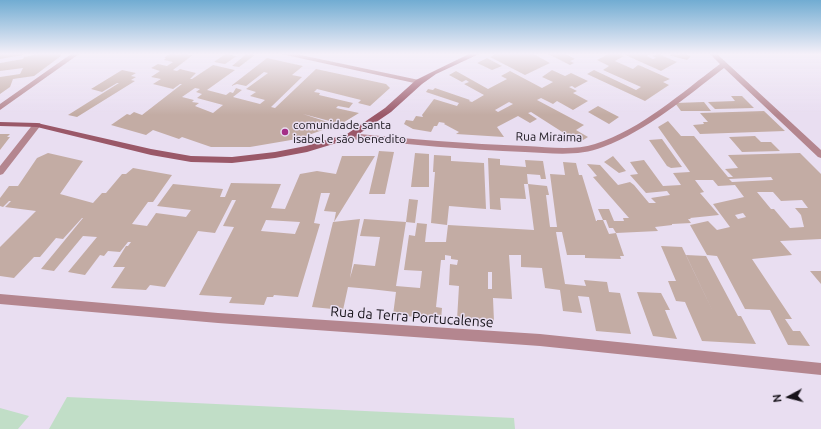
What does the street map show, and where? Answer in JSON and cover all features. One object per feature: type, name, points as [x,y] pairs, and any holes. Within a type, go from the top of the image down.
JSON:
[{"type":"street","points":[[0,108],[48,74]]},
{"type":"street","points":[[381,74],[419,82]]},
{"type":"street","points":[[0,124],[37,125],[65,130],[191,159],[232,160],[307,149],[350,136],[388,110],[419,82],[432,74]]},
{"type":"street","name":"Rua Miraima","points":[[350,136],[471,147],[580,151],[595,148],[636,128],[711,74]]},
{"type":"street","points":[[733,74],[821,155]]},
{"type":"street","points":[[0,172],[37,125]]},
{"type":"street","name":"Rua da Terra Portucalense","points":[[0,299],[218,318],[540,340],[821,369]]},
{"type":"green space","points":[[67,397],[514,418],[515,429],[49,429]]},
{"type":"green space","points":[[0,408],[29,416],[18,429],[0,429]]},
{"type":"building","points":[[20,74],[37,74],[34,76],[13,79],[10,87],[0,94],[0,77]]},
{"type":"building","points":[[115,74],[134,74],[131,76],[136,77],[131,80],[135,81],[77,117],[68,115],[119,83],[102,92],[91,89]]},
{"type":"building","points":[[155,74],[195,74],[190,79],[192,79],[199,74],[229,74],[207,90],[226,95],[230,92],[233,93],[236,88],[242,90],[233,97],[260,104],[265,100],[250,96],[256,92],[246,89],[267,74],[293,74],[292,75],[302,77],[271,107],[275,108],[311,74],[339,74],[386,84],[390,88],[370,106],[358,103],[361,100],[317,89],[314,92],[320,93],[319,95],[353,103],[349,108],[338,106],[336,108],[359,113],[341,124],[303,114],[337,125],[297,139],[250,147],[211,147],[182,137],[179,139],[153,130],[146,135],[111,125],[127,114],[130,115],[134,112],[142,115],[182,84],[173,89],[153,84],[161,79],[151,77]],"holes":[[[195,88],[200,89],[196,92],[202,94],[197,98],[223,105],[213,113],[195,106],[199,103],[192,102],[194,100],[182,97]]]},
{"type":"building","points":[[246,74],[261,74],[246,86],[237,84],[231,86]]},
{"type":"building","points":[[451,74],[461,74],[488,89],[507,79],[501,76],[505,74],[516,74],[542,88],[553,82],[542,77],[546,74],[561,74],[565,76],[573,74],[588,81],[575,88],[572,86],[569,87],[577,91],[573,93],[588,101],[573,110],[557,101],[553,104],[541,98],[537,100],[584,125],[576,130],[588,137],[580,142],[575,142],[565,136],[567,135],[531,112],[528,113],[537,119],[530,123],[518,116],[497,127],[504,137],[456,134],[459,132],[444,124],[445,123],[439,122],[437,126],[434,126],[431,132],[413,129],[404,124],[406,120],[413,121],[416,116],[423,117],[422,115],[434,99],[457,106],[459,103],[426,92],[428,89],[433,90],[435,88],[472,102],[484,95],[464,84],[469,82],[466,80],[462,82],[449,75]],"holes":[[[509,102],[513,104],[498,112],[495,110]]]},
{"type":"building","points":[[587,74],[602,74],[636,90],[641,87],[612,74],[659,74],[670,79],[663,82],[669,85],[645,101]]},
{"type":"building","points":[[731,96],[742,96],[754,108],[715,109],[708,102],[735,101]]},
{"type":"building","points":[[704,102],[711,111],[681,111],[675,103]]},
{"type":"building","points":[[598,106],[619,117],[609,124],[588,112]]},
{"type":"building","points":[[764,111],[785,131],[700,134],[693,125],[708,122],[700,113]]},
{"type":"building","points":[[668,121],[681,136],[694,136],[728,177],[733,177],[725,169],[738,168],[728,155],[800,153],[821,174],[821,239],[780,241],[792,255],[752,259],[792,319],[785,319],[793,331],[800,331],[810,346],[788,345],[770,310],[745,309],[717,256],[707,255],[690,225],[708,221],[717,230],[730,227],[713,204],[744,197],[735,185],[718,186],[713,180],[695,180],[704,192],[700,193],[719,215],[690,218],[691,219],[688,219],[691,223],[655,227],[658,231],[616,233],[613,228],[609,228],[606,220],[603,220],[598,209],[609,209],[614,221],[624,221],[623,218],[629,218],[593,177],[597,176],[587,164],[600,165],[618,185],[630,182],[649,203],[656,203],[651,198],[670,195],[667,191],[646,193],[630,175],[638,174],[630,162],[644,160],[663,186],[681,185],[673,173],[690,172],[658,127]],"holes":[[[771,177],[773,180],[732,182],[729,179]],[[757,192],[773,192],[781,201],[802,200],[808,208],[795,208],[801,215],[804,227],[790,228],[774,209],[771,209]],[[743,213],[746,217],[738,219],[735,215]]]},
{"type":"building","points":[[0,134],[10,134],[7,137],[10,137],[0,150]]},
{"type":"building","points":[[755,136],[761,142],[771,142],[780,151],[742,152],[729,137]]},
{"type":"building","points":[[662,139],[682,167],[671,168],[667,166],[649,140]]},
{"type":"building","points":[[379,151],[394,152],[385,194],[369,194]]},
{"type":"building","points":[[48,153],[83,161],[60,194],[93,203],[102,193],[106,193],[122,174],[126,174],[133,168],[172,175],[153,202],[148,202],[132,224],[147,226],[156,213],[186,217],[191,210],[157,206],[173,184],[223,189],[220,197],[225,197],[231,183],[281,184],[271,208],[285,209],[300,174],[317,171],[336,174],[342,156],[375,156],[334,222],[336,212],[324,211],[330,193],[321,193],[314,223],[320,224],[298,297],[274,295],[273,297],[267,297],[264,305],[229,303],[232,297],[199,295],[234,227],[223,226],[236,200],[232,200],[215,233],[198,231],[165,287],[150,285],[146,290],[111,288],[125,267],[113,267],[126,246],[128,246],[131,242],[128,242],[120,252],[108,251],[104,256],[100,255],[85,275],[68,272],[97,237],[83,236],[54,271],[41,269],[83,218],[63,239],[56,238],[40,257],[34,257],[14,278],[0,276],[0,247],[36,211],[5,207],[11,201],[3,207],[0,206],[0,198],[9,186],[18,186],[37,158]],"holes":[[[266,220],[300,222],[295,234],[261,231]]]},
{"type":"building","points":[[415,153],[429,154],[429,187],[411,187]]},
{"type":"building","points":[[434,155],[451,156],[451,161],[484,163],[486,209],[449,206],[447,225],[431,223],[435,172],[433,172]]},
{"type":"building","points":[[613,156],[626,171],[619,173],[604,162]]},
{"type":"building","points":[[488,158],[500,159],[500,165],[526,167],[525,160],[543,161],[546,179],[541,179],[540,175],[527,174],[528,184],[524,184],[526,199],[500,198],[501,210],[490,209]]},
{"type":"building","points":[[563,162],[576,163],[579,175],[582,175],[596,221],[603,220],[609,234],[616,233],[624,256],[620,256],[621,259],[585,258],[585,255],[567,255],[562,232],[556,232],[565,284],[586,286],[584,280],[607,282],[609,292],[620,293],[631,334],[596,331],[589,297],[578,296],[582,313],[563,311],[560,290],[545,288],[542,268],[521,267],[521,255],[509,255],[512,299],[493,298],[494,322],[457,320],[459,286],[449,285],[450,264],[457,265],[458,260],[451,259],[451,256],[445,255],[445,260],[441,260],[436,307],[442,308],[441,319],[393,315],[396,292],[370,289],[348,287],[343,310],[312,307],[333,222],[360,219],[350,278],[354,264],[375,266],[380,237],[360,236],[364,219],[406,222],[396,286],[420,288],[422,271],[404,270],[409,235],[415,236],[417,223],[427,224],[425,242],[446,242],[448,225],[534,230],[528,184],[547,186],[549,195],[546,195],[550,227],[557,227],[550,174],[565,175]],"holes":[[[488,272],[492,272],[492,289],[488,289]]]},
{"type":"building","points":[[409,199],[418,200],[415,223],[406,222]]},
{"type":"building","points":[[661,246],[682,247],[715,316],[686,255],[706,256],[738,316],[741,316],[756,344],[702,341],[685,302],[676,301],[668,281],[676,281]]},
{"type":"building","points":[[810,271],[821,271],[821,284]]},
{"type":"building","points":[[637,292],[661,293],[670,310],[665,310],[677,339],[653,336]]},
{"type":"place","name":"comunidade santa isabel e são benedito","points":[[285,132]]}]
